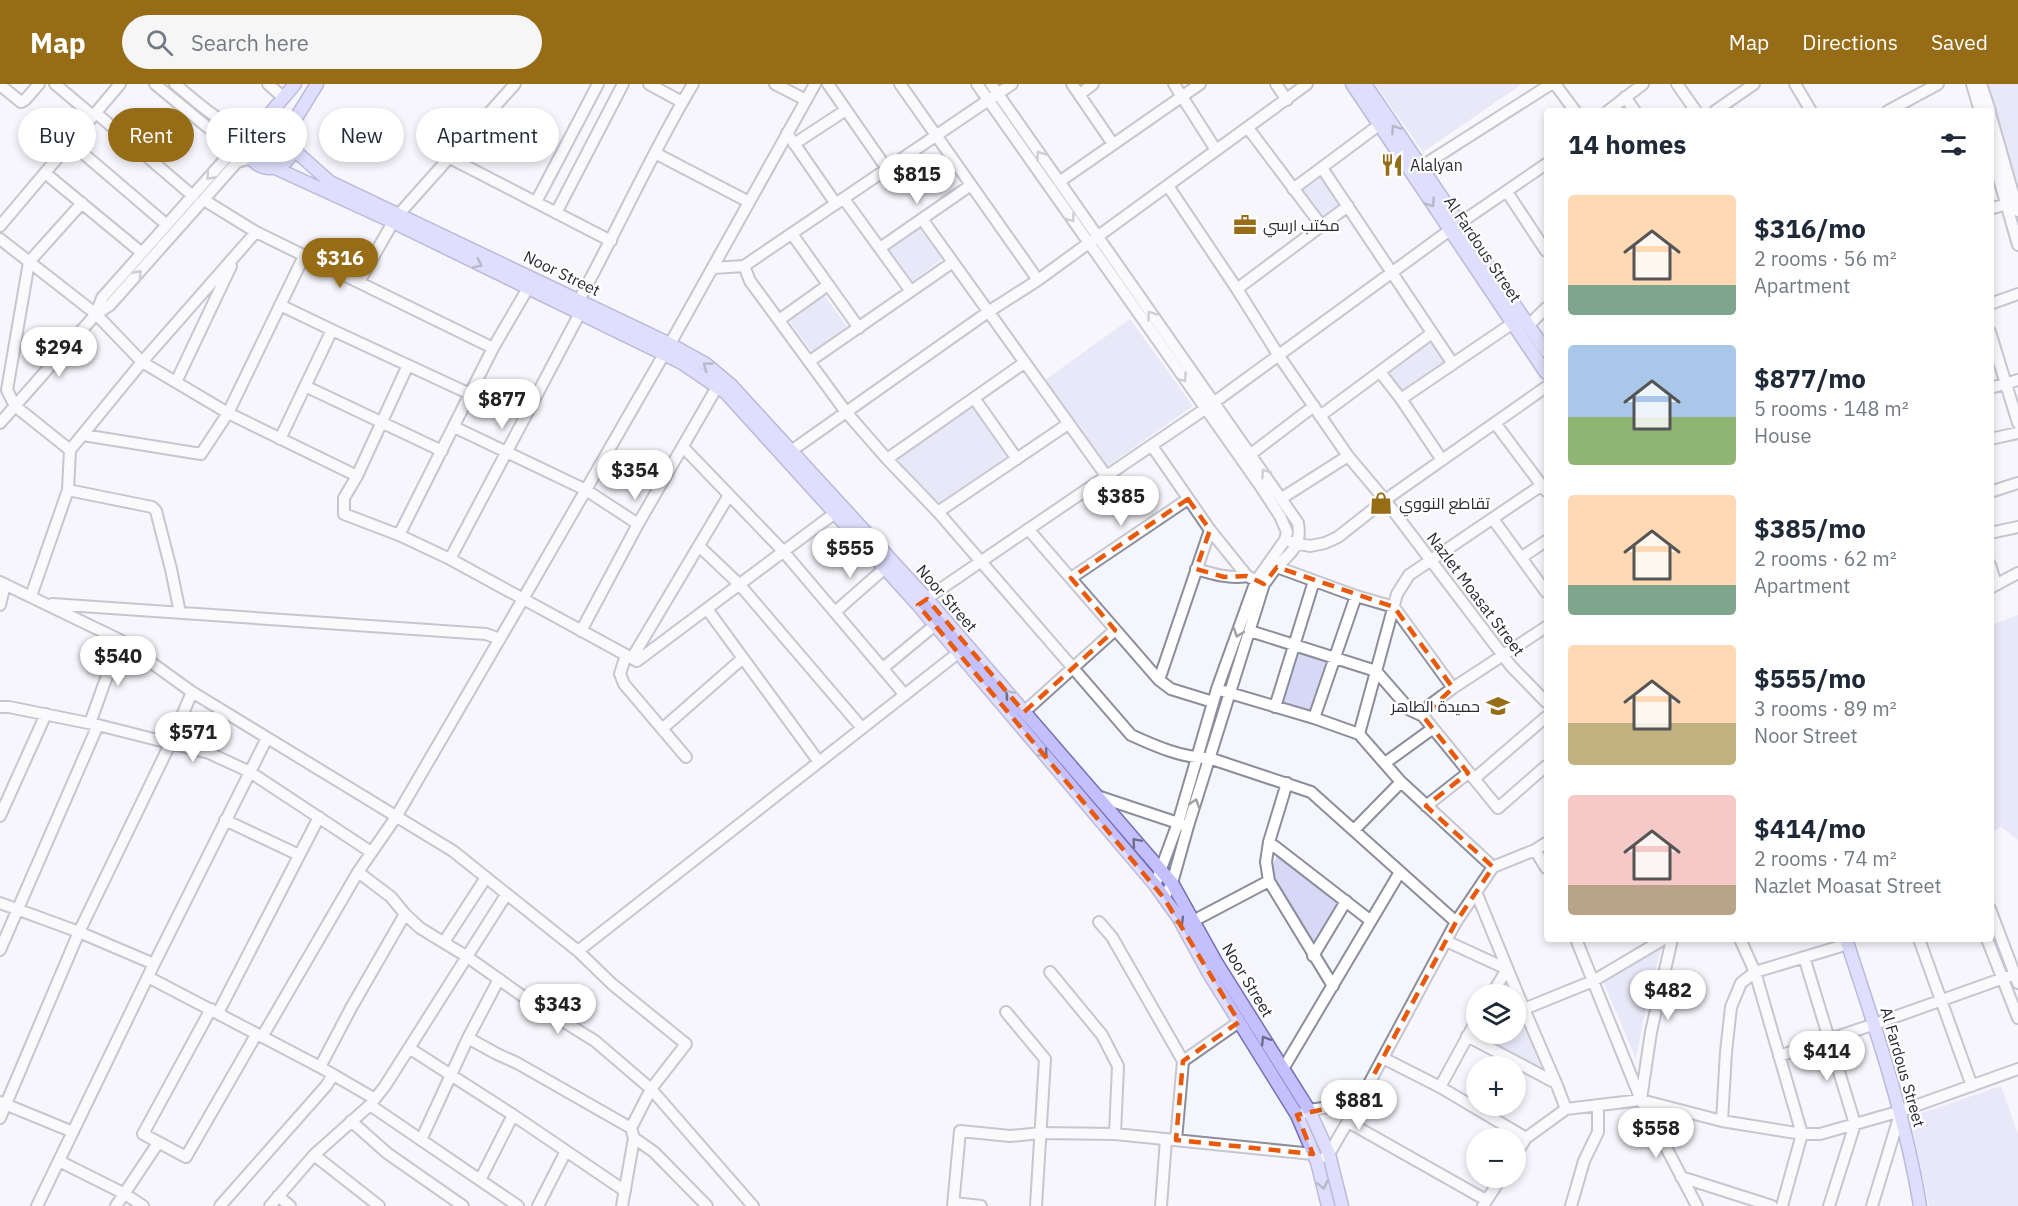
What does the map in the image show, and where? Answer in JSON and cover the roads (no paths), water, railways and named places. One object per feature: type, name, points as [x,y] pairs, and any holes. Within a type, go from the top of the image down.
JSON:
[{"type":"main road","points":[[275,108],[296,84]]},
{"type":"main road","points":[[302,108],[316,84]]},
{"type":"main road","name":"Al Fardous Street","points":[[1352,84],[1379,125],[1416,170]]},
{"type":"main road","name":"Al Fardous Street","points":[[1365,84],[1416,170],[1455,227],[1544,370]]},
{"type":"main road","name":"Noor Street","points":[[307,158],[330,182],[396,218],[580,313],[706,364],[730,385],[791,451],[922,602],[1024,712],[1172,883],[1195,920],[1216,962],[1309,1110],[1329,1154],[1342,1206]]},
{"type":"main road","points":[[257,162],[273,168],[284,162]]},
{"type":"main road","name":"Noor Street","points":[[273,168],[396,218],[579,300],[667,349],[682,363],[726,393],[885,568],[922,602],[935,625],[958,653],[1155,885],[1178,917],[1239,1022],[1297,1115],[1315,1158],[1328,1206]]},
{"type":"main road","name":"Al Fardous Street","points":[[1455,227],[1530,324],[1544,348]]},
{"type":"main road","name":"Al Fardous Street","points":[[1847,942],[1901,1111],[1920,1206]]},
{"type":"street","points":[[0,86],[21,102],[39,84]]},
{"type":"street","points":[[55,84],[85,108]]},
{"type":"street","points":[[96,113],[120,84]]},
{"type":"street","points":[[155,84],[206,126]]},
{"type":"street","points":[[175,84],[206,110]]},
{"type":"street","points":[[268,84],[284,98]]},
{"type":"street","points":[[495,108],[516,84]]},
{"type":"street","points":[[536,202],[598,84]]},
{"type":"street","points":[[556,213],[623,84]]},
{"type":"street","points":[[649,84],[682,102]]},
{"type":"street","points":[[579,300],[693,84]]},
{"type":"street","points":[[775,84],[806,100]]},
{"type":"street","points":[[319,817],[214,1011],[143,1134],[186,1157],[358,872],[396,817],[667,349],[815,84]]},
{"type":"street","points":[[828,84],[887,169]]},
{"type":"street","points":[[900,84],[1038,280]]},
{"type":"street","points":[[977,84],[993,97],[1059,182],[1093,240]]},
{"type":"street","points":[[991,84],[993,97],[1208,405],[1280,516],[1287,532],[1286,540],[1272,565]]},
{"type":"street","points":[[713,268],[744,266],[1012,84]]},
{"type":"street","points":[[1072,84],[1113,144]]},
{"type":"street","points":[[1080,94],[1093,84]]},
{"type":"street","points":[[1174,84],[1216,150]]},
{"type":"street","points":[[1059,182],[1200,84]]},
{"type":"street","points":[[1276,84],[1287,100]]},
{"type":"street","points":[[791,451],[988,312],[1038,280],[1307,84]]},
{"type":"street","points":[[1416,170],[1553,84],[1573,108]]},
{"type":"street","points":[[1612,108],[1642,84]]},
{"type":"street","points":[[1677,84],[1694,108]]},
{"type":"street","points":[[1719,108],[1754,84]]},
{"type":"street","points":[[1795,84],[1806,108]]},
{"type":"street","points":[[1894,108],[1938,84]]},
{"type":"street","points":[[1972,84],[1979,108]]},
{"type":"street","points":[[1981,84],[1989,108]]},
{"type":"street","points":[[1625,97],[1633,108]]},
{"type":"street","points":[[794,144],[846,110]]},
{"type":"street","points":[[96,117],[198,198],[256,232],[493,348]]},
{"type":"street","points":[[1293,189],[1379,125]]},
{"type":"street","points":[[1248,128],[1322,225]]},
{"type":"street","points":[[1994,128],[2013,206],[2018,245]]},
{"type":"street","points":[[787,134],[840,202],[880,248],[910,290]]},
{"type":"street","points":[[655,153],[749,202]]},
{"type":"street","points":[[1994,157],[2013,206]]},
{"type":"street","points":[[0,226],[54,162]]},
{"type":"street","points":[[92,162],[167,225]]},
{"type":"street","points":[[0,423],[96,314],[110,305],[198,198],[224,162]]},
{"type":"street","points":[[96,314],[102,298],[167,225],[237,162]]},
{"type":"street","points":[[359,282],[396,218],[446,162]]},
{"type":"street","points":[[458,162],[611,241]]},
{"type":"street","points":[[1322,168],[1453,364]]},
{"type":"street","points":[[922,602],[1152,446],[1455,227],[1544,171]]},
{"type":"street","points":[[45,173],[142,253]]},
{"type":"street","points":[[880,248],[971,185]]},
{"type":"street","name":"Nazlet Moasat Street","points":[[1168,186],[1238,289],[1279,356],[1348,456],[1431,559],[1511,666],[1544,700]]},
{"type":"street","points":[[1507,192],[1544,248]]},
{"type":"street","points":[[70,450],[15,406],[7,390],[29,262],[82,203]]},
{"type":"street","points":[[1238,289],[1348,206]]},
{"type":"street","points":[[1994,208],[2013,206]]},
{"type":"street","points":[[922,219],[1107,477]]},
{"type":"street","points":[[32,596],[68,490],[70,450],[142,362],[256,232]]},
{"type":"street","points":[[792,234],[859,328]]},
{"type":"street","points":[[0,239],[96,314],[142,362],[228,413],[357,476]]},
{"type":"street","points":[[176,382],[237,255]]},
{"type":"street","points":[[83,435],[201,454],[228,413],[304,256]]},
{"type":"street","points":[[810,362],[953,262]]},
{"type":"street","points":[[744,266],[750,281],[846,412],[938,512],[1131,735],[1149,744],[1196,758],[1209,758],[1311,792],[1456,922]]},
{"type":"street","points":[[779,320],[828,285]]},
{"type":"street","points":[[399,535],[493,348],[528,288]]},
{"type":"street","points":[[1994,303],[2018,294]]},
{"type":"street","points":[[280,305],[470,394]]},
{"type":"street","points":[[1530,324],[1544,311]]},
{"type":"street","points":[[450,559],[580,313]]},
{"type":"street","points":[[1401,399],[1513,323]]},
{"type":"street","points":[[280,439],[332,330]]},
{"type":"street","points":[[1251,454],[1380,372],[1432,333]]},
{"type":"street","points":[[1994,350],[2018,423]]},
{"type":"street","points":[[887,459],[1024,363]]},
{"type":"street","points":[[408,365],[357,476],[344,498],[344,514],[399,535],[450,559],[637,661],[834,513]]},
{"type":"street","points":[[1380,372],[1442,460]]},
{"type":"street","points":[[1994,387],[2018,380]]},
{"type":"street","points":[[305,386],[442,450]]},
{"type":"street","points":[[581,631],[638,524],[717,387]]},
{"type":"street","points":[[1286,540],[1310,546],[1338,537],[1385,500],[1544,388]]},
{"type":"street","points":[[974,398],[1017,459]]},
{"type":"street","points":[[1164,898],[1172,883],[1196,758],[1217,689],[1256,580],[1272,565],[1290,556],[1300,535],[1298,522],[1251,454],[1208,405]]},
{"type":"street","points":[[1359,735],[1397,594],[1409,575],[1544,488],[1495,423]]},
{"type":"street","points":[[938,512],[1068,424]]},
{"type":"street","points":[[454,427],[586,490],[638,524]]},
{"type":"street","points":[[1994,439],[2018,433]]},
{"type":"street","points":[[1152,446],[1210,530],[1256,580],[1250,631],[1209,758],[1183,825],[1155,885]]},
{"type":"street","points":[[683,447],[783,551],[905,694]]},
{"type":"street","points":[[1282,498],[1348,456]]},
{"type":"street","points":[[1994,491],[2018,483]]},
{"type":"street","points":[[68,490],[145,504],[156,511],[180,613]]},
{"type":"street","points":[[686,757],[624,684],[620,674],[729,495]]},
{"type":"street","points":[[1071,579],[1188,499]]},
{"type":"street","points":[[1493,519],[1544,589]]},
{"type":"street","points":[[1994,532],[2018,527]]},
{"type":"street","points":[[1028,529],[1159,680],[1171,689],[1213,702]]},
{"type":"street","points":[[1159,680],[1210,530]]},
{"type":"street","points":[[1522,557],[1544,542]]},
{"type":"street","points":[[699,546],[738,584],[862,728]]},
{"type":"street","points":[[1272,565],[1356,596],[1394,607],[1454,688]]},
{"type":"street","points":[[835,612],[885,568]]},
{"type":"street","points":[[1196,569],[1224,577],[1256,580]]},
{"type":"street","points":[[1994,585],[2018,573]]},
{"type":"street","points":[[1275,707],[1314,581]]},
{"type":"street","points":[[0,605],[2,583],[120,640],[192,692],[453,851],[506,896],[578,951],[612,984],[686,1044],[651,1089],[633,1133],[622,1206]]},
{"type":"street","points":[[1314,718],[1356,596]]},
{"type":"street","points":[[46,604],[486,634],[500,639]]},
{"type":"street","points":[[707,609],[819,762]]},
{"type":"street","points":[[883,668],[935,625]]},
{"type":"street","points":[[1422,716],[1430,705],[1544,628]]},
{"type":"street","points":[[1024,712],[1115,630]]},
{"type":"street","points":[[1250,631],[1376,671],[1410,710],[1422,716],[1498,808],[1544,768]]},
{"type":"street","points":[[0,950],[94,724],[120,640]]},
{"type":"street","points":[[578,951],[958,653]]},
{"type":"street","points":[[662,729],[743,658]]},
{"type":"street","points":[[1217,689],[1314,718],[1359,735],[1401,782],[1493,867]]},
{"type":"street","points":[[0,1118],[3,1103],[79,932],[171,742],[192,692]]},
{"type":"street","points":[[0,707],[94,724],[209,753],[250,772],[371,852]]},
{"type":"street","points":[[1,809],[46,714]]},
{"type":"street","points":[[1426,806],[1471,776],[1544,719]]},
{"type":"street","points":[[1385,763],[1432,729]]},
{"type":"street","points":[[37,1206],[267,738]]},
{"type":"street","points":[[1354,830],[1401,782]]},
{"type":"street","points":[[1287,783],[1269,842],[1266,862],[1269,881],[1333,986]]},
{"type":"street","points":[[1097,796],[1183,825]]},
{"type":"street","points":[[225,820],[299,855]]},
{"type":"street","points":[[1269,842],[1371,921]]},
{"type":"street","points":[[981,1206],[953,1205],[960,1131],[1010,1136],[1041,1133],[1115,1134],[1315,1158],[1329,1154],[1456,922],[1493,867],[1544,844]]},
{"type":"street","points":[[1535,850],[1544,865]]},
{"type":"street","points":[[358,872],[391,897],[405,915],[420,928],[595,1041],[651,1089],[753,1206]]},
{"type":"street","points":[[1283,1069],[1400,872]]},
{"type":"street","points":[[444,942],[485,879]]},
{"type":"street","points":[[1195,920],[1269,881]]},
{"type":"street","points":[[1476,892],[1514,984]]},
{"type":"street","points":[[270,1206],[314,1155],[372,1102],[506,896]]},
{"type":"street","points":[[1313,956],[1346,901]]},
{"type":"street","points":[[0,903],[79,932],[154,964]]},
{"type":"street","points":[[320,1067],[405,915]]},
{"type":"street","points":[[1779,1056],[2002,979],[2016,979],[1994,920]]},
{"type":"street","points":[[1100,922],[1112,937],[1183,1061],[1161,1206]]},
{"type":"street","points":[[1446,941],[1508,969]]},
{"type":"street","points":[[1577,942],[1641,1100],[1697,1206]]},
{"type":"street","points":[[1526,1008],[1593,981],[1659,942]]},
{"type":"street","points":[[1641,1100],[1651,1032],[1671,942]]},
{"type":"street","points":[[1741,942],[1755,972],[1802,1134],[1782,1206]]},
{"type":"street","points":[[1722,1121],[1731,1007],[1741,983],[1755,972],[1847,942]]},
{"type":"street","points":[[1920,942],[1972,1086]]},
{"type":"street","points":[[1988,942],[2018,1018]]},
{"type":"street","points":[[1804,957],[1855,1124],[1829,1206]]},
{"type":"street","points":[[1498,984],[1508,969]]},
{"type":"street","points":[[1050,972],[1102,1035],[1118,1066],[1115,1134]]},
{"type":"street","points":[[148,977],[333,1075],[421,1140],[519,1206]]},
{"type":"street","points":[[421,1140],[468,1038],[499,979]]},
{"type":"street","points":[[1006,1012],[1045,1059],[1036,1206]]},
{"type":"street","points":[[1526,1014],[1566,1109]]},
{"type":"street","points":[[1183,1061],[1239,1022]]},
{"type":"street","points":[[468,1038],[517,1063],[633,1133],[707,1206]]},
{"type":"street","points":[[1440,1087],[1466,1038]]},
{"type":"street","points":[[1482,1044],[1556,1083]]},
{"type":"street","points":[[409,1048],[625,1191]]},
{"type":"street","points":[[1383,1058],[1440,1087],[1509,1128]]},
{"type":"street","points":[[1526,1138],[1566,1109],[1641,1100],[1722,1121],[1802,1134],[1820,1134],[1901,1111],[2018,1069]]},
{"type":"street","points":[[220,1206],[326,1086],[333,1075]]},
{"type":"street","points":[[1297,1115],[1309,1110],[1344,1105],[1364,1093]]},
{"type":"street","points":[[3,1103],[72,1132]]},
{"type":"street","points":[[1571,1206],[1584,1161],[1598,1132],[1598,1105]]},
{"type":"street","points":[[1872,1206],[1901,1111]]},
{"type":"street","points":[[480,1180],[513,1115]]},
{"type":"street","points":[[351,1121],[387,1153],[463,1206]]},
{"type":"street","points":[[1348,1122],[1485,1203],[1495,1188]]},
{"type":"street","points":[[116,1206],[158,1143]]},
{"type":"street","points":[[538,1206],[566,1151]]},
{"type":"street","points":[[314,1155],[379,1206]]},
{"type":"street","points":[[59,1161],[125,1194],[143,1206]]},
{"type":"street","points":[[1682,1177],[1772,1206]]},
{"type":"street","points":[[278,1196],[290,1206]]},
{"type":"place","name":"Alalyan","points":[[1392,165]]},
{"type":"place","name":"مكتب ارسي","points":[[1245,225]]},
{"type":"place","name":"تقاطع النووي","points":[[1381,503]]},
{"type":"place","name":"حميدة الطاهر","points":[[1498,706]]}]
